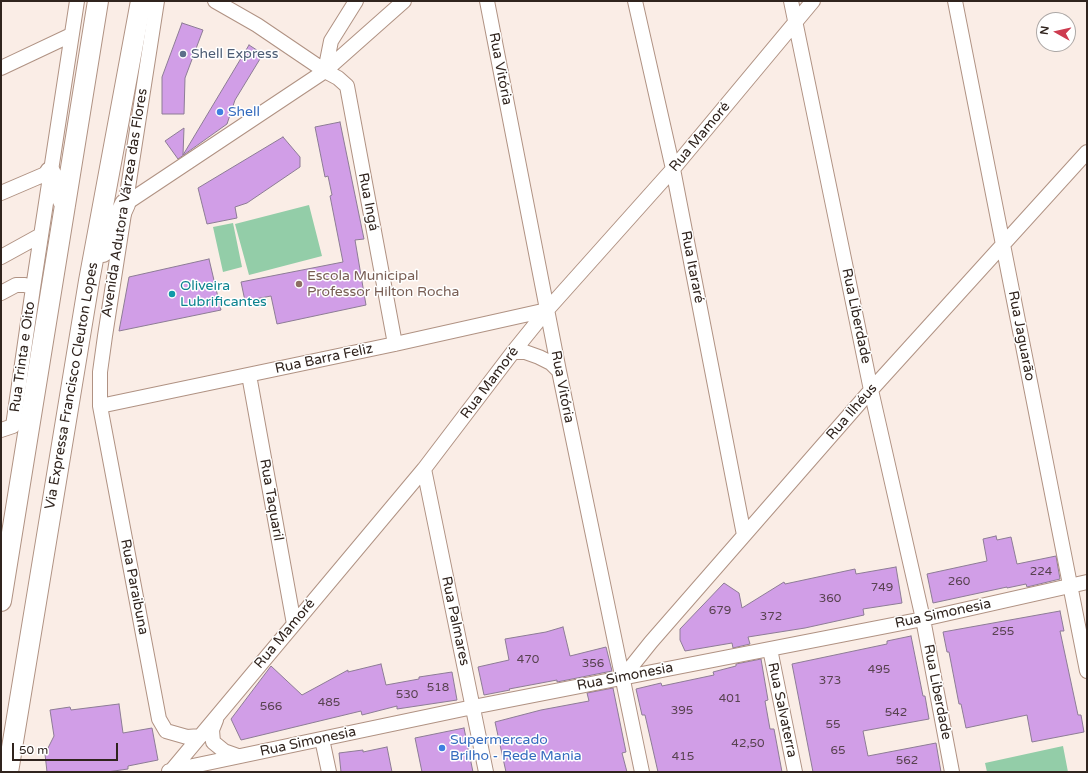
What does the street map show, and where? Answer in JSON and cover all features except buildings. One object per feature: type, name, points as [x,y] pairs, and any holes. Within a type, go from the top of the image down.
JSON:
[{"type":"highway","points":[[1,601],[98,1]]},
{"type":"highway","name":"Via Expressa Francisco Cleuton Lopes","points":[[8,772],[89,281],[141,1]]},
{"type":"highway","points":[[50,172],[65,205]]},
{"type":"highway","points":[[89,281],[124,204]]},
{"type":"street","points":[[1,293],[16,285],[25,285],[33,288],[76,1]]},
{"type":"street","name":"Avenida Adutora Várzea das Flores","points":[[100,406],[100,372],[124,204],[157,1]]},
{"type":"street","points":[[154,22],[169,1]]},
{"type":"street","name":"Rua Ingá","points":[[215,1],[256,24],[325,71],[338,78],[347,86],[395,344]]},
{"type":"street","points":[[325,71],[331,41],[356,1]]},
{"type":"street","points":[[124,204],[325,71],[404,1]]},
{"type":"street","name":"Rua Vitória","points":[[487,1],[559,371],[642,772]]},
{"type":"street","name":"Rua Itararé","points":[[635,1],[673,169],[744,535]]},
{"type":"street","name":"Rua Liberdade","points":[[792,1],[871,390],[923,619],[952,772]]},
{"type":"street","name":"Rua Mamoré","points":[[169,771],[201,736],[424,470],[513,352],[547,310],[673,169],[813,1]]},
{"type":"street","name":"Rua Jaguarão","points":[[955,1],[1087,671]]},
{"type":"street","points":[[1,68],[71,34]]},
{"type":"street","name":"Rua Ilhéus","points":[[623,677],[638,657],[871,390],[1087,152]]},
{"type":"street","points":[[1,193],[50,172]]},
{"type":"street","points":[[1,257],[41,236]]},
{"type":"street","name":"Rua Trinta e Oito","points":[[7,428],[33,288]]},
{"type":"street","name":"Rua Barra Feliz","points":[[100,406],[395,344],[547,310]]},
{"type":"street","points":[[513,352],[525,352],[539,357],[551,363],[559,371]]},
{"type":"street","name":"Rua Taquaril","points":[[249,375],[294,624]]},
{"type":"street","name":"Rua Paraibuna","points":[[100,406],[159,719],[166,731],[187,738],[201,736]]},
{"type":"street","name":"Rua Palmares","points":[[424,470],[486,772]]},
{"type":"street","name":"Rua Simonesia","points":[[169,771],[623,677],[659,666],[770,649],[923,619],[1087,582]]},
{"type":"street","points":[[614,640],[624,650],[659,666]]},
{"type":"street","points":[[651,642],[649,657],[659,666]]},
{"type":"street","name":"Rua Salvaterra","points":[[770,649],[795,772]]},
{"type":"street","points":[[219,714],[212,730],[213,742],[224,751],[238,756]]},
{"type":"street","points":[[322,739],[329,772]]},
{"type":"green space","points":[[309,205],[322,256],[249,275],[235,224]]},
{"type":"green space","points":[[233,223],[242,267],[223,272],[213,227]]},
{"type":"green space","points":[[1063,746],[1068,772],[987,772],[985,763]]},
{"type":"place","name":"Shell Express","points":[[183,54]]},
{"type":"place","name":"Shell","points":[[220,112]]},
{"type":"place","name":"Escola Municipal Professor Hilton Rocha","points":[[299,284]]},
{"type":"place","name":"Oliveira Lubrificantes","points":[[172,294]]},
{"type":"place","name":"Supermercado Brilho - Rede Mania","points":[[442,748]]}]
